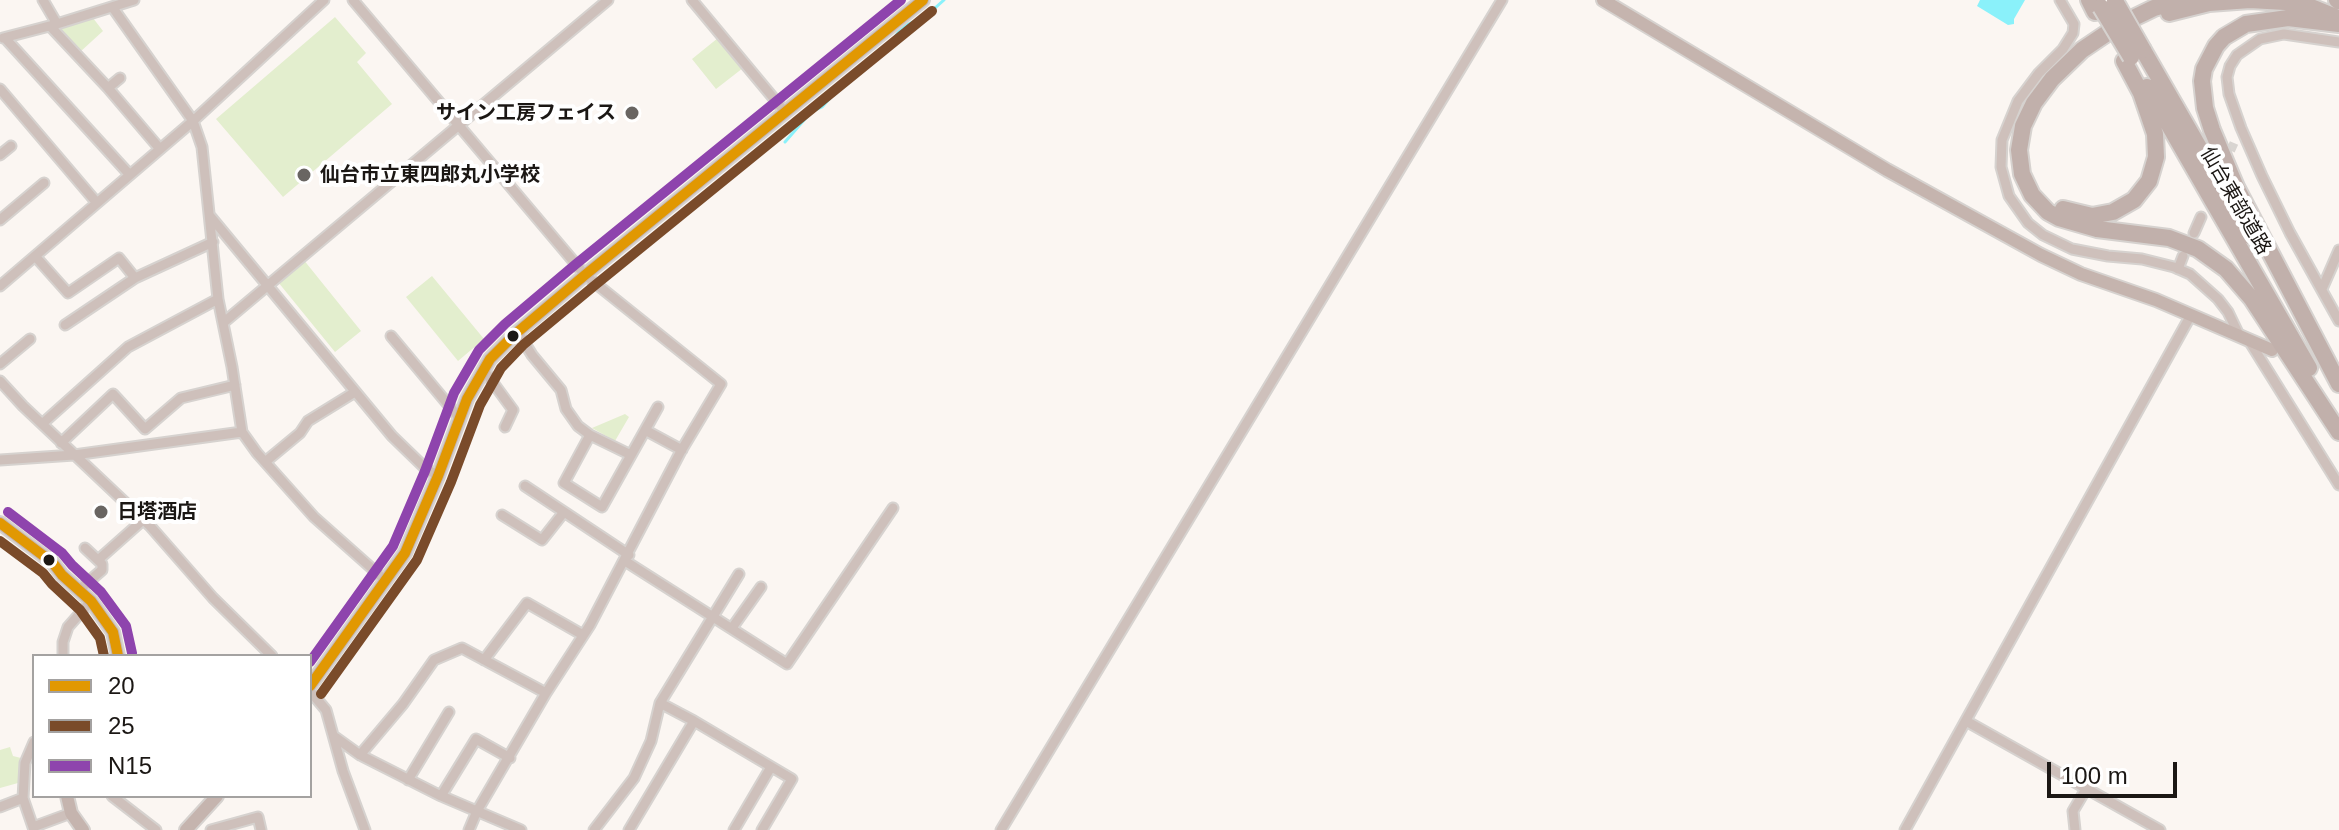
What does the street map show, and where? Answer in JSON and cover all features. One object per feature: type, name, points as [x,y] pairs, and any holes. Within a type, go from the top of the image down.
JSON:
[{"type":"highway","points":[[2181,0],[2154,8],[2110,30],[2082,50],[2052,79],[2034,103],[2023,126],[2019,150],[2022,174],[2032,195],[2048,212],[2059,218],[2089,227],[2155,235],[2183,242],[2226,269],[2252,299],[2339,432]]},
{"type":"highway","points":[[2132,56],[2152,123],[2156,145],[2154,169],[2143,191],[2124,207],[2103,215],[2072,213],[2052,202],[2032,174],[2029,136],[2047,99],[2082,61],[2105,44],[2155,17],[2192,6],[2250,0],[2311,7],[2339,21]]},
{"type":"highway","points":[[2315,0],[2338,2]]},
{"type":"highway","name":"仙台東部道路","points":[[2102,3],[2339,422]]},
{"type":"highway","points":[[2339,21],[2288,18],[2246,24],[2224,37],[2216,46],[2204,69],[2202,81],[2205,108],[2212,130],[2236,187],[2339,384]]},
{"type":"highway","name":"仙台東部道路","points":[[2132,56],[2339,392]]},
{"type":"street","points":[[43,0],[54,25],[160,149]]},
{"type":"street","points":[[129,174],[3,38],[134,0]]},
{"type":"street","points":[[0,286],[193,121],[324,0]]},
{"type":"street","points":[[353,0],[585,275],[721,384],[682,450],[627,558],[477,811],[469,830]]},
{"type":"street","points":[[223,323],[608,0]]},
{"type":"street","points":[[692,0],[785,112]]},
{"type":"street","points":[[312,686],[405,553],[460,415],[490,359],[585,275],[923,0]]},
{"type":"street","points":[[1001,830],[1502,0]]},
{"type":"street","points":[[1603,0],[1887,170],[2041,255],[2272,350]]},
{"type":"street","points":[[2060,0],[2074,24],[2073,33],[2018,101],[2002,140],[2001,167],[2009,196],[2028,223],[2043,235],[2072,249],[2142,259],[2190,274],[2228,312],[2339,485]]},
{"type":"street","points":[[107,6],[193,121],[202,147],[218,299],[242,432],[314,517],[386,581]]},
{"type":"street","points":[[2339,42],[2284,34],[2260,39],[2237,55],[2227,77],[2229,94],[2241,128],[2290,233],[2339,321]]},
{"type":"street","points":[[108,88],[120,78]]},
{"type":"street","points":[[0,89],[97,203]]},
{"type":"street","points":[[2234,143],[2241,128]]},
{"type":"street","points":[[0,155],[11,146]]},
{"type":"street","points":[[0,220],[44,183]]},
{"type":"street","points":[[210,216],[392,436],[425,468],[438,476]]},
{"type":"street","points":[[2194,233],[2201,217]]},
{"type":"street","points":[[65,325],[135,278],[213,242]]},
{"type":"street","points":[[2322,289],[2339,250]]},
{"type":"street","points":[[35,256],[68,293],[119,258],[135,278]]},
{"type":"street","points":[[2178,269],[2183,256]]},
{"type":"street","points":[[42,424],[128,347],[218,299]]},
{"type":"street","points":[[1905,830],[2191,315]]},
{"type":"street","points":[[518,332],[532,355],[561,390],[566,409],[578,426],[631,455]]},
{"type":"street","points":[[391,336],[460,415]]},
{"type":"street","points":[[0,364],[30,339]]},
{"type":"street","points":[[483,369],[513,410],[505,427]]},
{"type":"street","points":[[0,381],[143,520],[213,598],[270,654]]},
{"type":"street","points":[[61,443],[113,394],[145,429],[181,398],[235,385]]},
{"type":"street","points":[[265,462],[300,433],[308,421],[355,392]]},
{"type":"street","points":[[590,435],[564,483],[602,507],[658,407]]},
{"type":"street","points":[[645,430],[682,450]]},
{"type":"street","points":[[0,460],[74,455],[242,432]]},
{"type":"street","points":[[525,486],[712,616],[787,664],[893,508]]},
{"type":"street","points":[[502,515],[542,540],[564,512]]},
{"type":"street","points":[[98,560],[143,520]]},
{"type":"street","points":[[0,523],[53,563],[91,601],[113,632],[118,654]]},
{"type":"street","points":[[79,590],[102,570],[102,564],[85,548]]},
{"type":"street","points":[[594,830],[634,778],[651,741],[660,703],[739,574]]},
{"type":"street","points":[[732,628],[761,587]]},
{"type":"street","points":[[63,654],[68,627],[91,601]]},
{"type":"street","points":[[484,660],[527,603],[583,635]]},
{"type":"street","points":[[360,755],[403,704],[434,660],[462,648],[546,693]]},
{"type":"street","points":[[312,692],[326,710],[343,771],[365,830]]},
{"type":"street","points":[[660,703],[792,779],[762,830]]},
{"type":"street","points":[[408,780],[449,712]]},
{"type":"street","points":[[629,830],[694,721]]},
{"type":"street","points":[[1966,721],[2160,830]]},
{"type":"street","points":[[335,737],[360,755],[408,780],[521,830]]},
{"type":"street","points":[[441,796],[476,739],[510,758]]},
{"type":"street","points":[[32,747],[25,763],[23,798],[33,828],[71,813]]},
{"type":"street","points":[[734,830],[771,767]]},
{"type":"street","points":[[2075,830],[2073,811],[2086,789]]},
{"type":"street","points":[[0,807],[23,798]]},
{"type":"street","points":[[67,798],[71,813],[83,830]]},
{"type":"street","points":[[115,798],[156,830]]},
{"type":"street","points":[[188,829],[215,798]]},
{"type":"street","points":[[211,830],[258,817],[261,830]]},
{"type":"green space","points":[[335,17],[366,53],[357,62],[392,104],[283,197],[216,119]]},
{"type":"green space","points":[[93,18],[103,31],[80,52],[57,29]]},
{"type":"green space","points":[[718,38],[743,68],[716,89],[692,59]]},
{"type":"green space","points":[[303,259],[361,331],[335,352],[278,282]]},
{"type":"green space","points":[[432,276],[484,339],[458,361],[406,297]]},
{"type":"green space","points":[[625,414],[629,417],[615,441],[592,428]]},
{"type":"green space","points":[[10,747],[13,756],[21,758],[18,783],[0,788],[0,750]]},
{"type":"water","points":[[1980,0],[2025,0],[2014,24],[2008,25],[1977,6]]},
{"type":"waterway","points":[[785,142],[811,112],[822,107],[882,55],[902,27],[925,17],[944,0]]},
{"type":"tunnel","points":[[2225,163],[2234,143]]},
{"type":"transit line","name":"N15","points":[[312,659],[393,546],[454,393],[479,350],[576,264],[901,0]]},
{"type":"transit line","name":"20","points":[[312,683],[405,553],[467,399],[490,359],[585,275],[923,0]]},
{"type":"transit line","name":"25","points":[[321,694],[417,560],[480,405],[501,368],[523,345],[594,286],[932,11]]},
{"type":"transit line","name":"N15","points":[[8,512],[62,553],[101,592],[126,626],[132,653]]},
{"type":"transit line","name":"20","points":[[0,523],[53,563],[91,601],[113,632],[118,654]]},
{"type":"transit line","name":"25","points":[[0,541],[43,573],[80,610],[100,638],[104,654]]},
{"type":"place","name":"サイン工房フェイス","points":[[632,113]]},
{"type":"place","name":"仙台市立東四郎丸小学校","points":[[304,175]]},
{"type":"place","name":"日塔酒店","points":[[101,512]]}]
